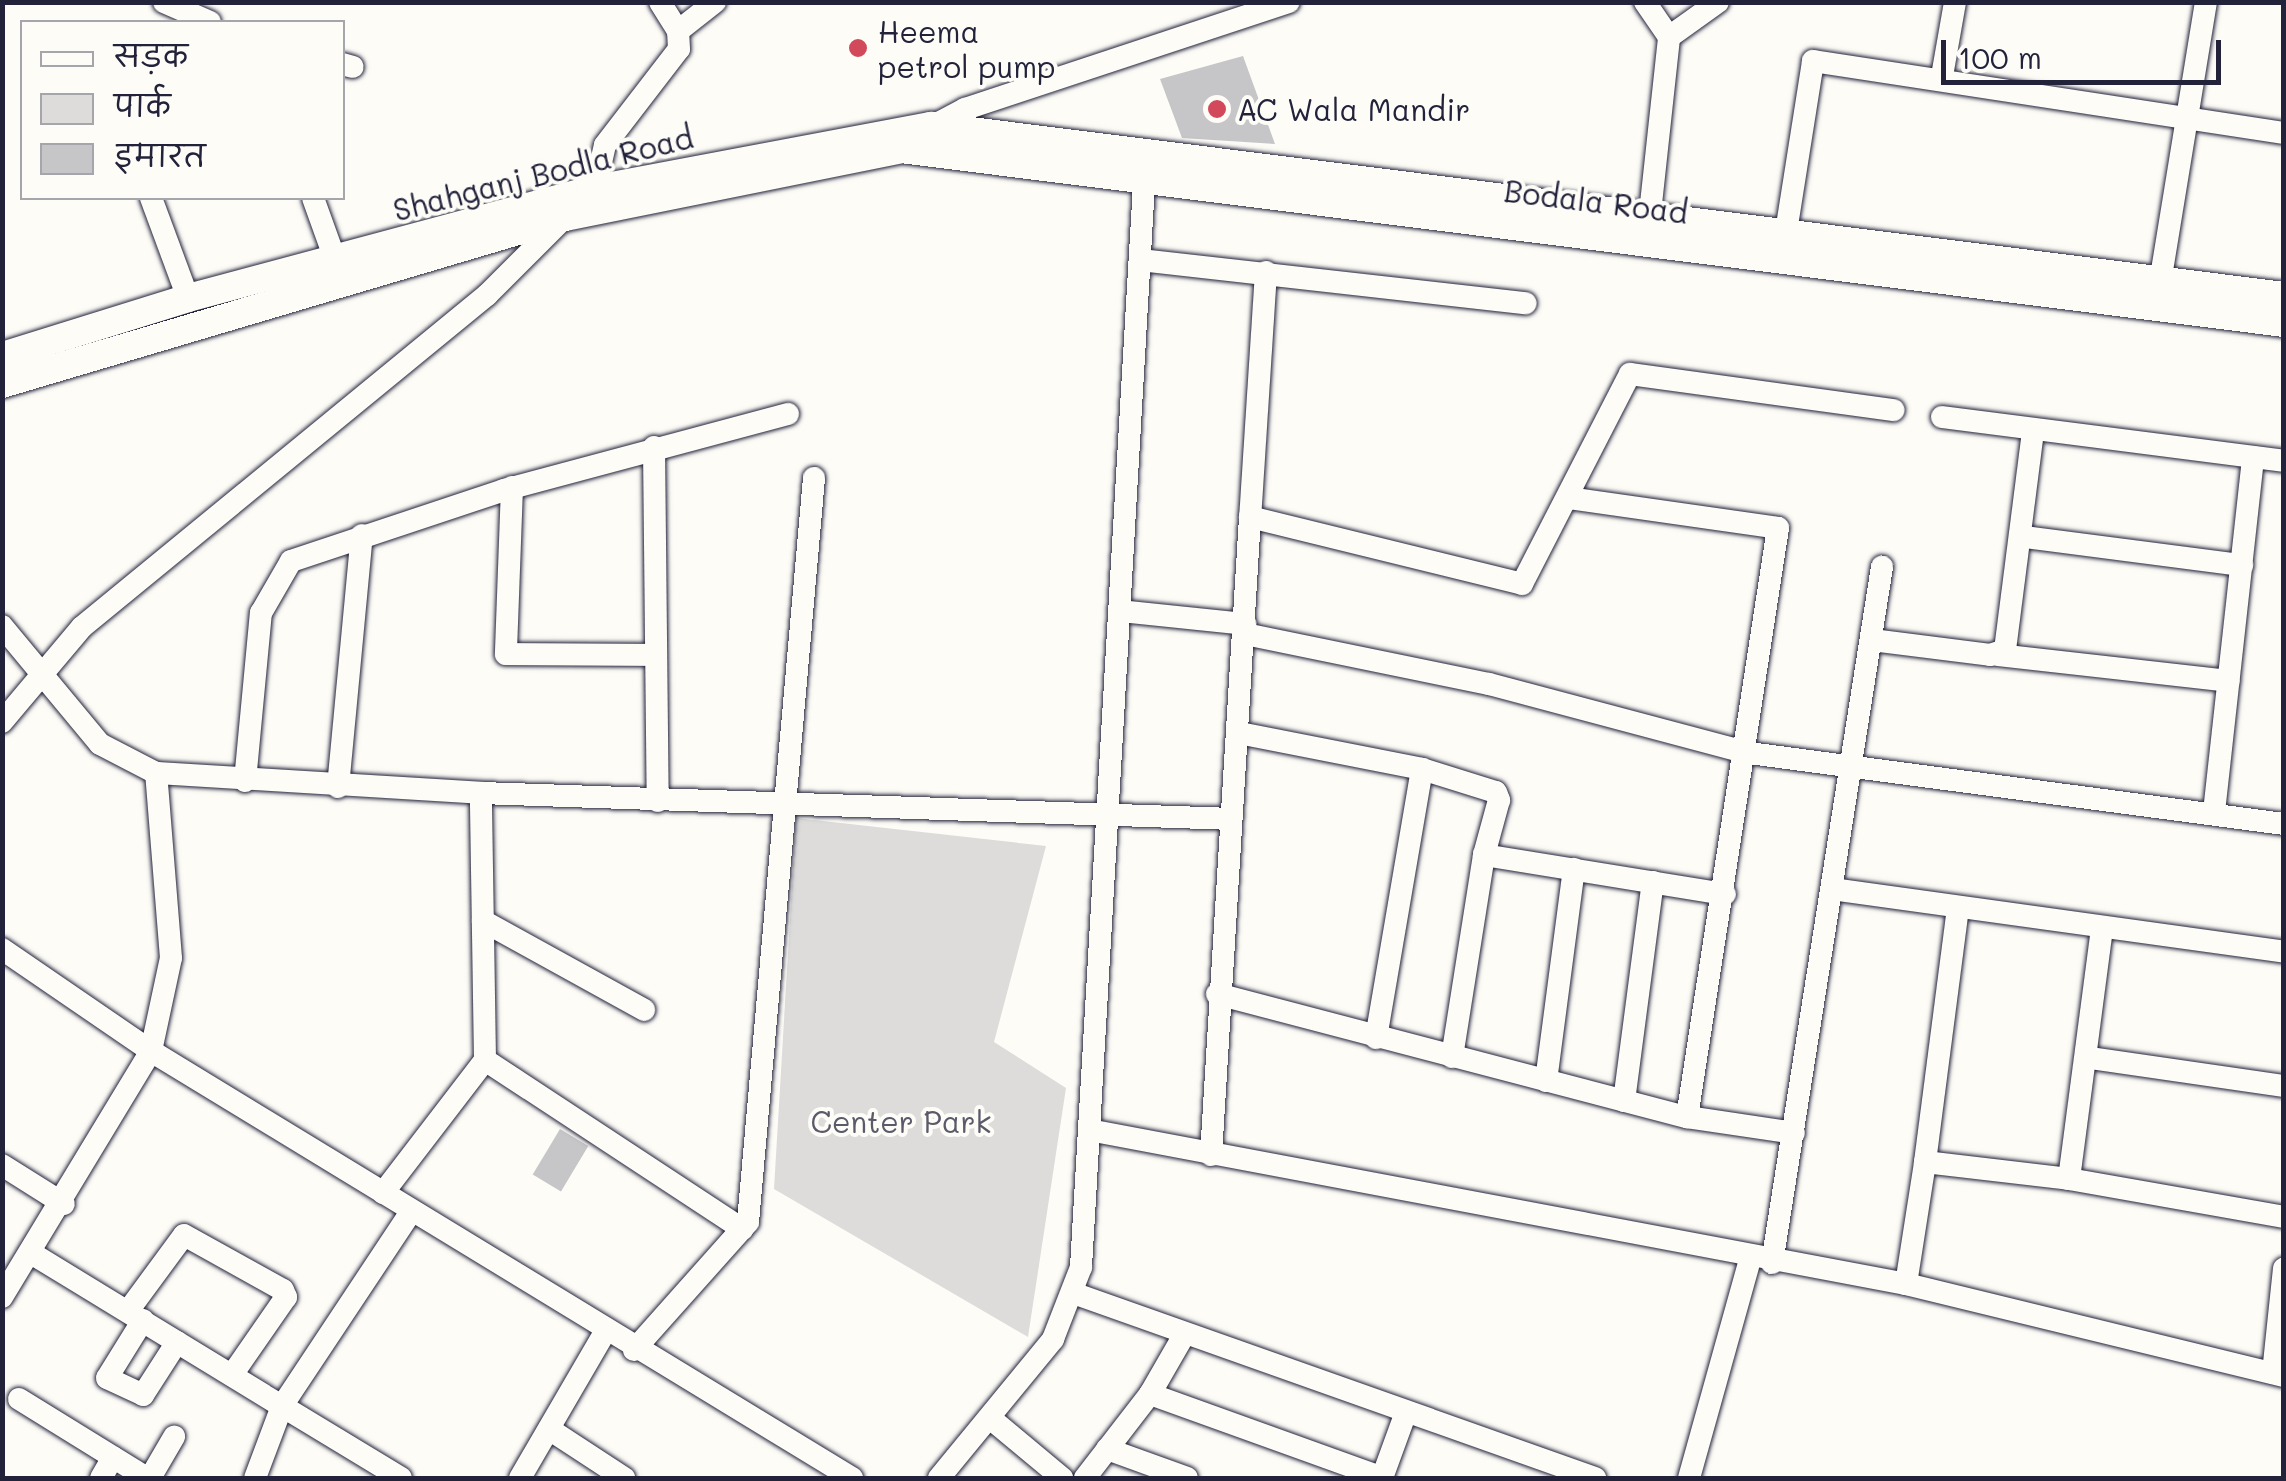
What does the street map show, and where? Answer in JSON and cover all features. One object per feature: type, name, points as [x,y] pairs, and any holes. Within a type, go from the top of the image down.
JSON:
[{"type":"main road","name":"Bodala Road","points":[[931,126],[1145,165],[2158,293],[2284,296]]},
{"type":"main road","name":"Shahganj Bodla Road","points":[[2,356],[188,298],[335,259],[931,126]]},
{"type":"main road","name":"Bodala Road","points":[[900,149],[1145,165],[1650,213],[2158,293],[2284,323]]},
{"type":"main road","name":"Shahganj Bodla Road","points":[[2,384],[564,217],[592,200],[900,149]]},
{"type":"street","points":[[164,2],[205,20]]},
{"type":"street","points":[[592,200],[605,145],[675,57],[678,32],[660,2]]},
{"type":"street","points":[[678,32],[715,2]]},
{"type":"street","points":[[900,149],[931,126],[1219,13],[1289,2]]},
{"type":"street","points":[[1645,2],[1669,38],[1650,213]]},
{"type":"street","points":[[1669,38],[1718,2]]},
{"type":"street","points":[[1942,76],[1955,2]]},
{"type":"street","points":[[2158,293],[2191,117],[2206,2]]},
{"type":"street","points":[[1786,232],[1813,61],[1942,76],[2284,134]]},
{"type":"street","points":[[939,1478],[1053,1339],[1074,1293],[1088,1218],[1089,1130],[1145,165]]},
{"type":"street","points":[[152,200],[188,298]]},
{"type":"street","points":[[314,200],[335,259]]},
{"type":"street","points":[[2,722],[38,672],[300,443],[487,295],[564,217]]},
{"type":"street","points":[[1140,260],[1526,303]]},
{"type":"street","points":[[1211,1154],[1266,272]]},
{"type":"street","points":[[1250,517],[1522,584],[1630,374],[1894,410]]},
{"type":"street","points":[[245,782],[269,589],[291,561],[512,488],[788,414]]},
{"type":"street","points":[[1942,416],[2284,461]]},
{"type":"street","points":[[1998,655],[2011,637],[2034,430]]},
{"type":"street","points":[[654,447],[658,801]]},
{"type":"street","points":[[2214,812],[2253,457]]},
{"type":"street","points":[[634,1350],[748,1222],[788,806],[814,478]]},
{"type":"street","points":[[512,488],[506,654],[656,655]]},
{"type":"street","points":[[1568,498],[1778,528],[1748,753],[1688,1117]]},
{"type":"street","points":[[338,787],[362,535]]},
{"type":"street","points":[[2024,536],[2242,565]]},
{"type":"street","points":[[1689,1478],[1761,1261],[1794,1132],[1882,567]]},
{"type":"street","points":[[1120,611],[1245,629],[1490,684],[1748,753],[2284,824]]},
{"type":"street","points":[[2,626],[100,744],[156,774],[481,794],[1232,819]]},
{"type":"street","points":[[1872,640],[2230,682]]},
{"type":"street","points":[[1238,733],[1422,769],[1496,792],[1500,800],[1484,854],[1452,1057]]},
{"type":"street","points":[[1376,1038],[1422,769]]},
{"type":"street","points":[[2,1296],[64,1204],[151,1051],[171,958],[156,774]]},
{"type":"street","points":[[383,1192],[484,1060],[481,794]]},
{"type":"street","points":[[1484,854],[1725,894]]},
{"type":"street","points":[[1546,1081],[1574,869]]},
{"type":"street","points":[[1624,1101],[1654,882]]},
{"type":"street","points":[[1832,889],[2284,952]]},
{"type":"street","points":[[1906,1284],[1958,908]]},
{"type":"street","points":[[483,922],[644,1010]]},
{"type":"street","points":[[2069,1178],[2090,1058],[2102,928]]},
{"type":"street","points":[[2,948],[151,1051],[634,1350],[852,1478]]},
{"type":"street","points":[[1218,994],[1688,1117],[1794,1132]]},
{"type":"street","points":[[2090,1058],[2284,1086]]},
{"type":"street","points":[[484,1060],[742,1228]]},
{"type":"street","points":[[1089,1130],[1761,1261],[1906,1284],[2278,1375],[2284,1269]]},
{"type":"street","points":[[1925,1162],[2069,1178],[2284,1217]]},
{"type":"street","points":[[2,1165],[64,1204]]},
{"type":"street","points":[[255,1478],[282,1406],[411,1212]]},
{"type":"street","points":[[178,1342],[143,1395],[106,1378],[136,1316],[184,1235],[283,1290],[286,1297],[232,1375]]},
{"type":"street","points":[[31,1253],[401,1478]]},
{"type":"street","points":[[1074,1293],[1594,1478]]},
{"type":"street","points":[[520,1478],[605,1332]]},
{"type":"street","points":[[1085,1478],[1150,1394],[1184,1334]]},
{"type":"street","points":[[1150,1394],[1382,1478],[1406,1412]]},
{"type":"street","points":[[19,1399],[148,1478],[174,1438]]},
{"type":"street","points":[[990,1418],[1062,1478]]},
{"type":"street","points":[[550,1430],[624,1478]]},
{"type":"street","points":[[1107,1449],[1188,1478]]},
{"type":"street","points":[[101,1478],[113,1456]]},
{"type":"green space","name":"Center Park","points":[[796,818],[1046,846],[994,1042],[1066,1088],[1028,1337],[774,1189]]},
{"type":"building","name":"AC Wala Mandir","points":[[1243,56],[1275,144],[1182,138],[1160,79]]},
{"type":"building","points":[[560,1129],[588,1146],[561,1191],[533,1174]]},
{"type":"place","name":"Heema petrol pump","points":[[858,48]]},
{"type":"place","name":"AC Wala Mandir","points":[[1217,109]]}]
